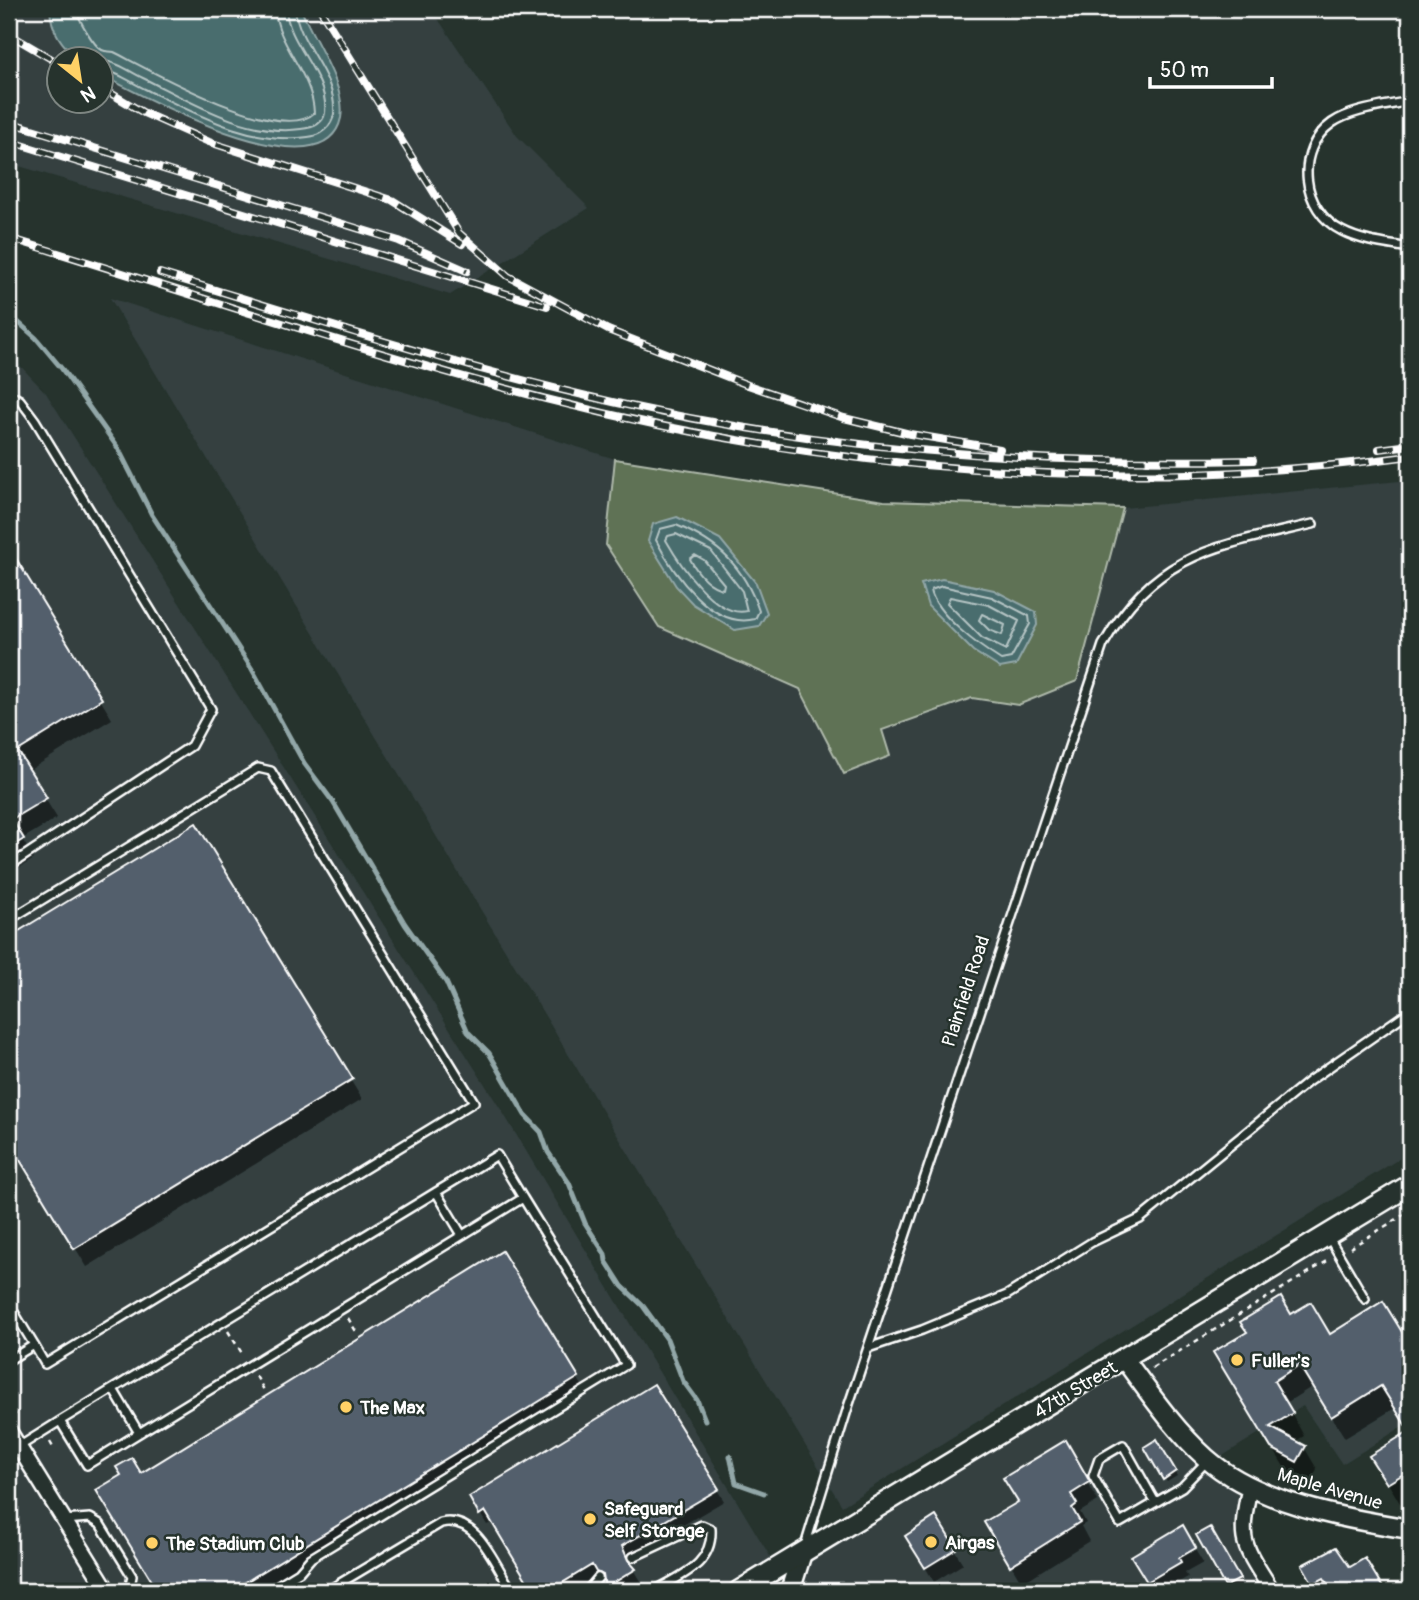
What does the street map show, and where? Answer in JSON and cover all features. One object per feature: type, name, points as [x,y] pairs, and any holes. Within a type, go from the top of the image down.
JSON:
[{"type":"main road","name":"47th Street","points":[[738,1591],[1125,1360],[1410,1185]]},
{"type":"street","name":"Maple Avenue","points":[[1125,1360],[1172,1424],[1208,1460],[1250,1485],[1340,1516],[1410,1529]]},
{"type":"street","points":[[9,1431],[14,1450],[64,1520],[108,1591]]},
{"type":"street","points":[[1250,1485],[1241,1527],[1244,1546],[1272,1591]]},
{"type":"street","name":"Plainfield Road","points":[[790,1591],[802,1553]]},
{"type":"lane","points":[[1410,101],[1335,121],[1317,135],[1306,158],[1307,181],[1318,212],[1341,231],[1372,242],[1410,248]]},
{"type":"lane","points":[[9,394],[20,400],[35,420],[204,693],[211,709],[191,746],[9,866]]},
{"type":"lane","name":"Plainfield Road","points":[[802,1553],[1103,645],[1116,621],[1140,593],[1185,559],[1214,547],[1313,524]]},
{"type":"lane","points":[[9,920],[258,768],[271,771],[474,1102],[46,1364],[9,1304]]},
{"type":"lane","points":[[868,1348],[922,1330],[1007,1295],[1092,1242],[1140,1219],[1309,1081],[1410,1011]]},
{"type":"lane","points":[[14,1450],[497,1155],[626,1365],[311,1558],[299,1572],[268,1591]]},
{"type":"lane","points":[[436,1192],[462,1235]]},
{"type":"lane","points":[[60,1421],[87,1465],[523,1198]]},
{"type":"lane","points":[[1328,1235],[1365,1299]]},
{"type":"lane","points":[[9,1360],[34,1345]]},
{"type":"lane","points":[[113,1390],[139,1433]]},
{"type":"lane","points":[[1155,1502],[1123,1445],[1099,1459],[1093,1476],[1120,1523],[1182,1487],[1208,1460]]},
{"type":"lane","points":[[64,1520],[90,1518],[100,1524],[132,1576],[129,1591]]},
{"type":"lane","points":[[327,1591],[441,1522],[454,1520],[472,1529],[512,1591]]},
{"type":"lane","points":[[633,1557],[686,1530],[702,1525],[711,1529],[712,1546],[701,1562],[654,1591]]},
{"type":"lane","points":[[587,1591],[598,1578]]},
{"type":"path","points":[[1138,1377],[1410,1211]]},
{"type":"path","points":[[342,1308],[357,1333]]},
{"type":"shaded area","points":[[9,9],[439,9],[434,13],[517,136],[589,208],[450,295],[9,163]]},
{"type":"shaded area","points":[[110,298],[615,459],[606,545],[659,627],[800,689],[844,774],[890,756],[882,730],[972,698],[1018,705],[1077,681],[1123,508],[1410,480],[1410,1152],[842,1506]]},
{"type":"shaded area","points":[[9,354],[46,393],[505,1116],[774,1563],[727,1591],[9,1591]]},
{"type":"shaded area","points":[[1410,1192],[1410,1422],[1342,1464],[1303,1406],[1216,1460],[1210,1456],[1133,1361]]},
{"type":"shaded area","points":[[1124,1366],[1244,1488],[1232,1529],[1242,1555],[1264,1591],[799,1591],[810,1555]]},
{"type":"green space","points":[[615,459],[884,501],[1123,508],[1077,681],[1018,705],[972,698],[882,730],[890,756],[844,774],[800,689],[659,627],[606,545]]},
{"type":"water","points":[[50,9],[301,9],[334,77],[339,92],[341,118],[327,140],[302,147],[268,144],[229,133],[189,118],[116,82],[116,46],[65,46],[53,24]]},
{"type":"water","points":[[677,517],[720,539],[756,583],[767,613],[759,626],[735,630],[693,604],[676,586],[648,541],[653,524]]},
{"type":"water","points":[[942,579],[994,590],[1036,612],[1037,625],[1016,665],[1000,668],[973,651],[928,606],[921,584]]},
{"type":"building","points":[[9,547],[102,699],[18,751],[47,798],[12,819],[24,839],[9,848]]},
{"type":"building","points":[[196,823],[353,1079],[74,1249],[9,1142],[9,937]]},
{"type":"building","points":[[502,1251],[579,1377],[231,1591],[158,1591],[96,1490],[121,1475],[116,1467],[132,1458],[141,1473]]},
{"type":"building","points":[[1281,1297],[1291,1314],[1311,1302],[1330,1334],[1383,1301],[1410,1345],[1410,1470],[1387,1484],[1369,1456],[1409,1431],[1381,1386],[1331,1417],[1299,1365],[1274,1381],[1293,1413],[1270,1427],[1306,1446],[1297,1462],[1271,1448],[1213,1352],[1247,1332],[1240,1322]]},
{"type":"building","points":[[654,1384],[719,1489],[622,1546],[628,1560],[636,1569],[605,1588],[603,1575],[596,1572],[592,1565],[549,1591],[533,1591],[485,1511],[479,1515],[469,1497]]},
{"type":"building","points":[[1157,1439],[1176,1471],[1163,1480],[1144,1447]]},
{"type":"building","points":[[1066,1440],[1090,1482],[1071,1494],[1077,1504],[1072,1508],[1080,1522],[1010,1566],[984,1522],[1018,1502],[1003,1478]]},
{"type":"building","name":"Airgas","points":[[936,1516],[956,1549],[925,1568],[905,1536]]},
{"type":"building","points":[[1183,1525],[1196,1548],[1179,1558],[1181,1562],[1147,1582],[1131,1556]]},
{"type":"building","points":[[1210,1527],[1240,1579],[1225,1587],[1196,1535]]},
{"type":"building","points":[[1336,1547],[1350,1567],[1365,1558],[1385,1591],[1332,1591],[1324,1578],[1313,1584],[1302,1565]]},
{"type":"waterway","points":[[9,314],[36,338],[62,369],[118,448],[152,515],[252,669],[304,763],[333,802],[405,924],[446,982],[468,1032],[489,1053],[525,1115],[541,1132],[548,1152],[569,1183],[585,1223],[605,1254],[606,1261],[622,1286],[643,1306],[667,1339],[683,1381],[697,1400],[705,1420]]},
{"type":"waterway","points":[[730,1456],[736,1483],[764,1493]]},
{"type":"railway","points":[[320,9],[459,233],[508,276],[608,330],[748,385],[844,418],[910,434],[1000,449]]},
{"type":"railway","points":[[9,34],[46,56]]},
{"type":"railway","points":[[116,96],[144,113],[209,142],[392,200],[462,244]]},
{"type":"railway","points":[[9,122],[399,241],[467,271]]},
{"type":"railway","points":[[9,141],[547,306]]},
{"type":"railway","points":[[9,238],[479,381],[652,424],[759,444],[867,459],[975,469],[1084,474],[1193,474],[1302,468],[1410,456]]},
{"type":"railway","points":[[160,273],[503,375],[572,393],[712,422],[847,442],[982,455],[1116,460],[1253,460]]},
{"type":"railway","points":[[1379,449],[1410,445]]},
{"type":"place","name":"Fuller's","points":[[1237,1360]]},
{"type":"place","name":"The Max","points":[[346,1407]]},
{"type":"place","name":"Safeguard Self Storage","points":[[590,1519]]},
{"type":"place","name":"Airgas","points":[[931,1542]]},
{"type":"place","name":"The Stadium Club","points":[[152,1543]]}]
